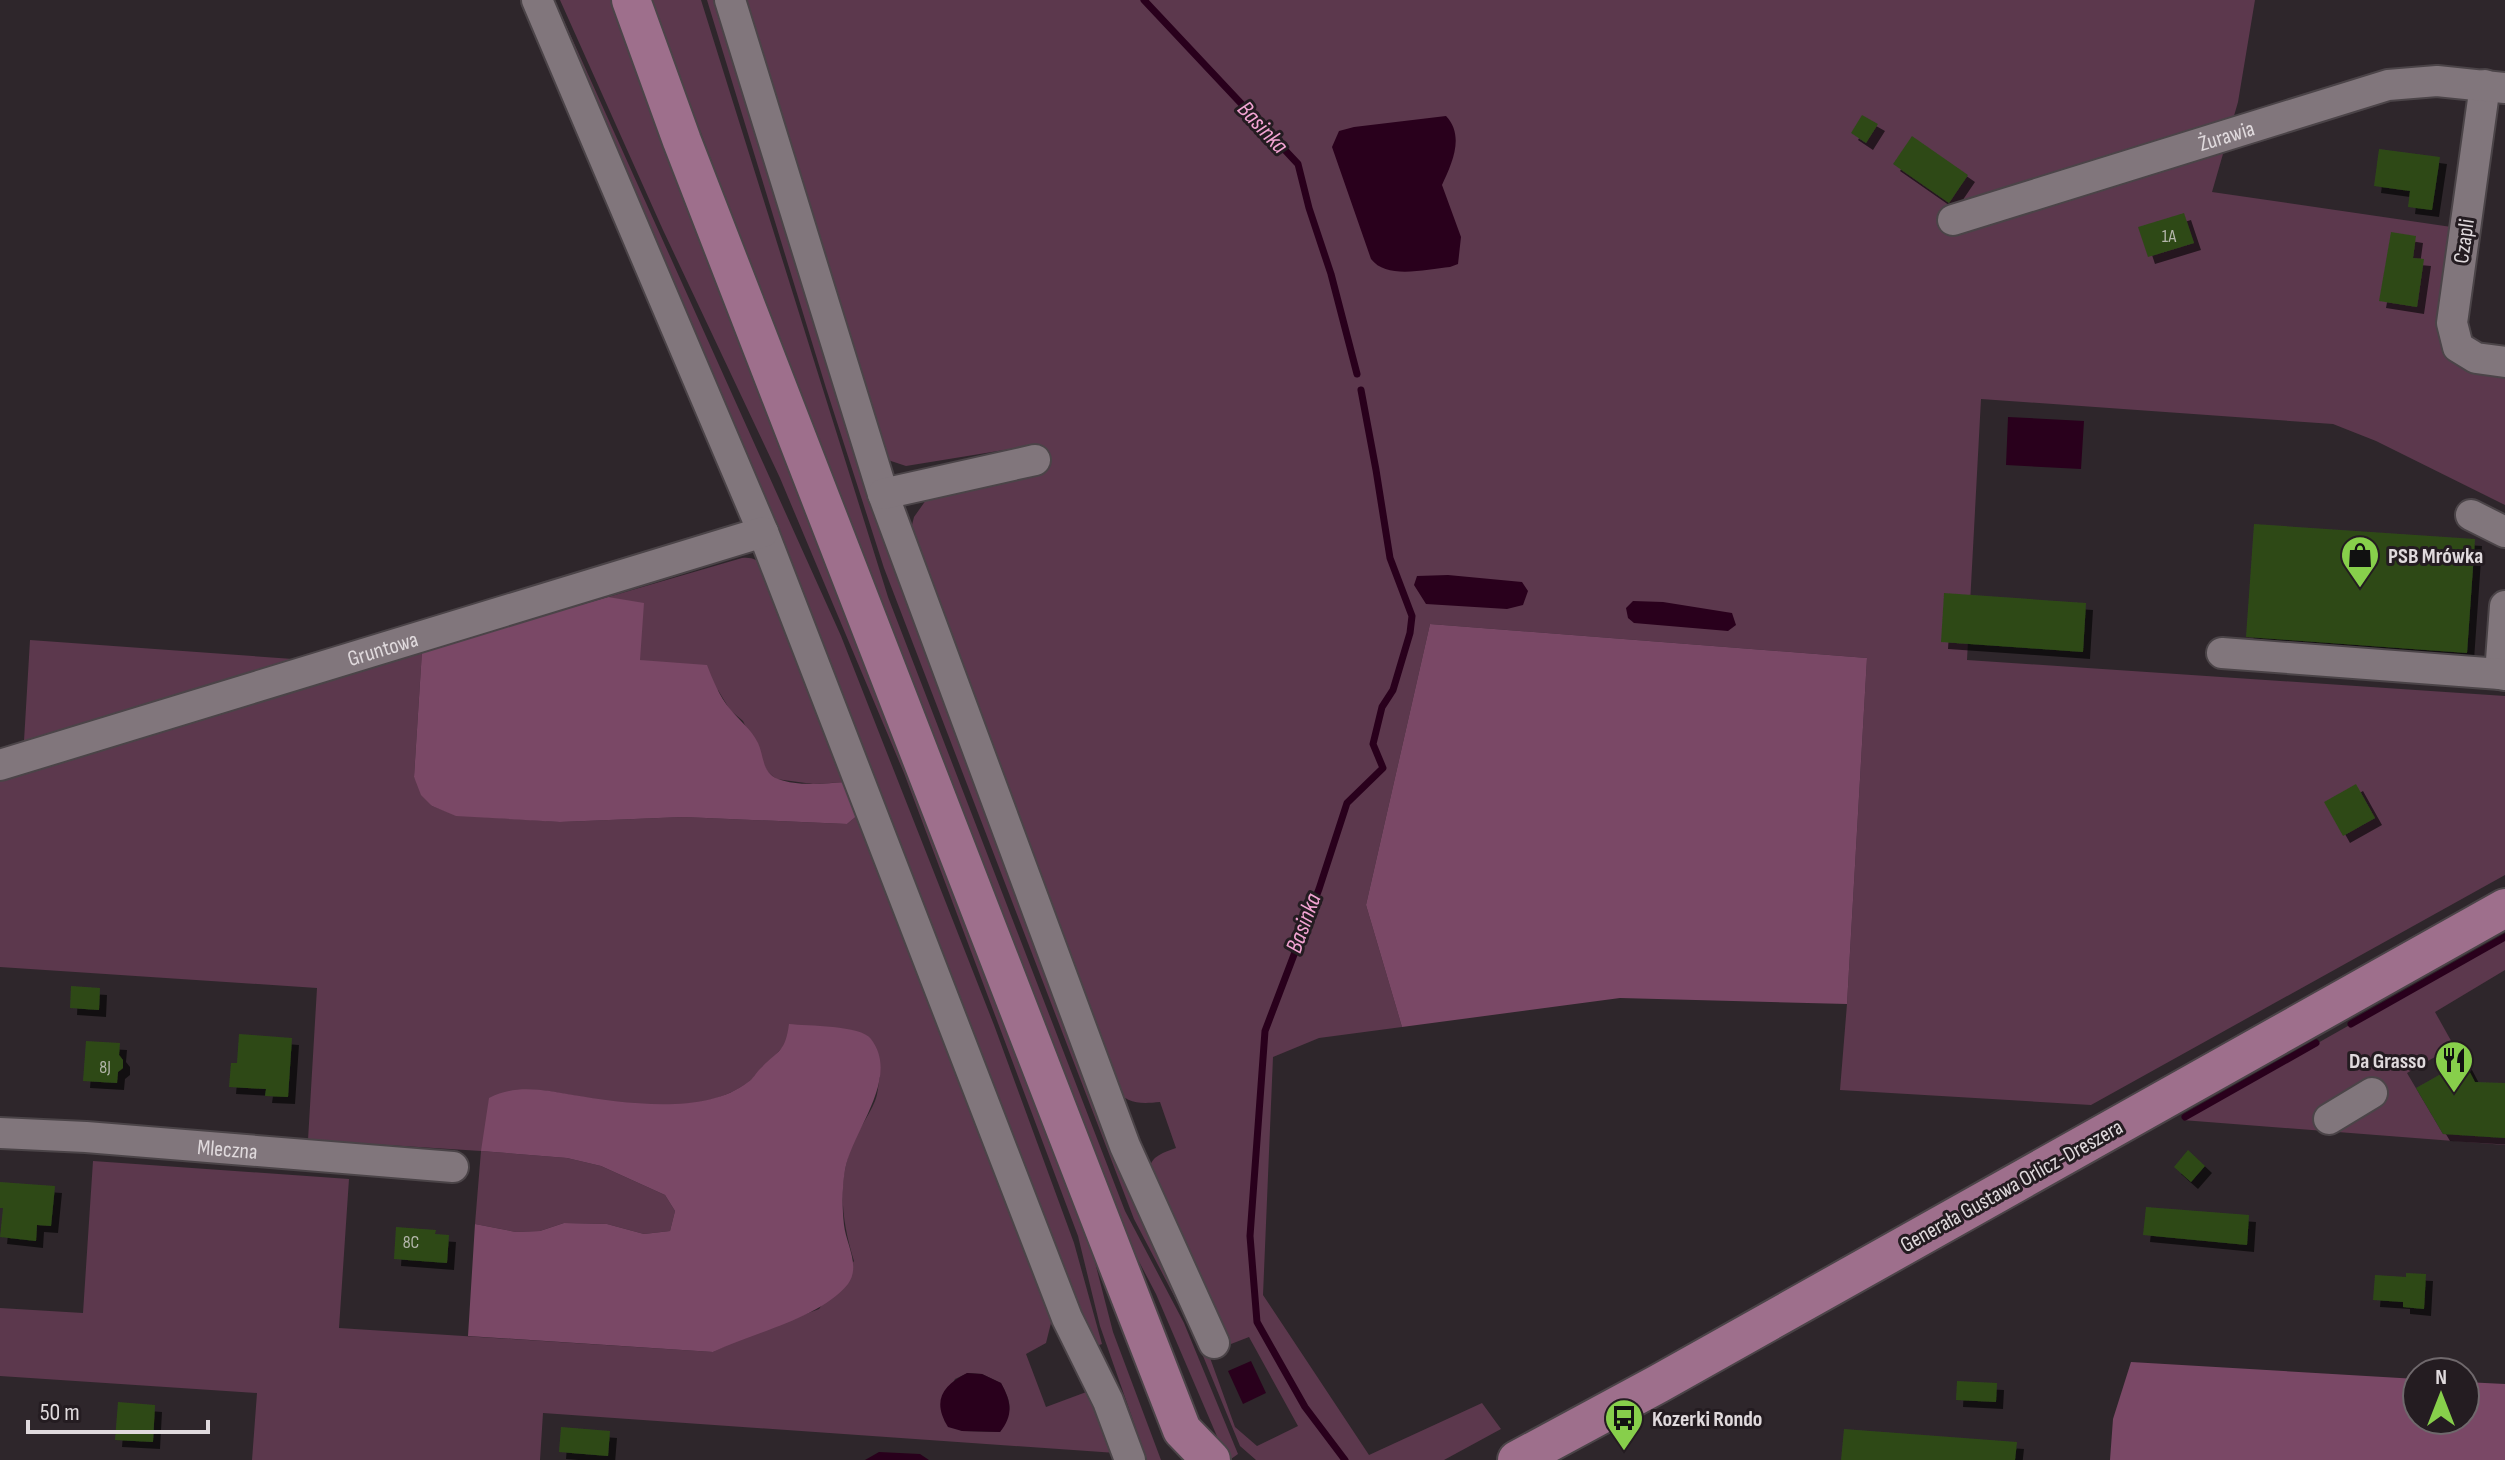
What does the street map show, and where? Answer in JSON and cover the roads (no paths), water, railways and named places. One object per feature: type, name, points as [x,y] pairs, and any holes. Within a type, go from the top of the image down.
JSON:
[{"type":"main road","points":[[631,0],[687,154],[1181,1445],[1211,1460]]},
{"type":"main road","name":"Generała Gustawa Orlicz-Dreszera","points":[[1525,1458],[2505,908]]},
{"type":"street","points":[[537,0],[763,532],[1067,1318],[1108,1401],[1130,1460]]},
{"type":"street","points":[[730,0],[883,494],[1125,1146],[1214,1343]]},
{"type":"street","name":"Żurawia","points":[[1953,220],[2388,85],[2437,81],[2495,86]]},
{"type":"street","name":"Czapli","points":[[2495,86],[2452,323],[2458,347],[2476,358],[2505,362]]},
{"type":"street","points":[[883,494],[1035,460]]},
{"type":"street","points":[[2471,515],[2505,532]]},
{"type":"street","name":"Gruntowa","points":[[0,765],[763,532]]},
{"type":"street","points":[[2222,653],[2502,675],[2505,606]]},
{"type":"street","points":[[2329,1119],[2372,1093]]},
{"type":"street","name":"Mleczna","points":[[0,1133],[102,1138],[453,1167]]},
{"type":"waterway","name":"Basinka","points":[[1144,0],[1298,164],[1357,374]]},
{"type":"waterway","name":"Basinka","points":[[1345,1460],[1305,1407],[1257,1322],[1250,1236],[1265,1031],[1319,889],[1347,803],[1383,768],[1373,744],[1382,707],[1393,690],[1410,633],[1412,616],[1390,558],[1361,390]]},
{"type":"waterway","points":[[2351,1024],[2505,937]]},
{"type":"waterway","points":[[2185,1117],[2316,1043]]},
{"type":"place","name":"PSB Mrówka","points":[[2360,589]]},
{"type":"place","name":"Da Grasso","points":[[2454,1094]]},
{"type":"place","name":"Kozerki Rondo","points":[[1624,1452]]}]
